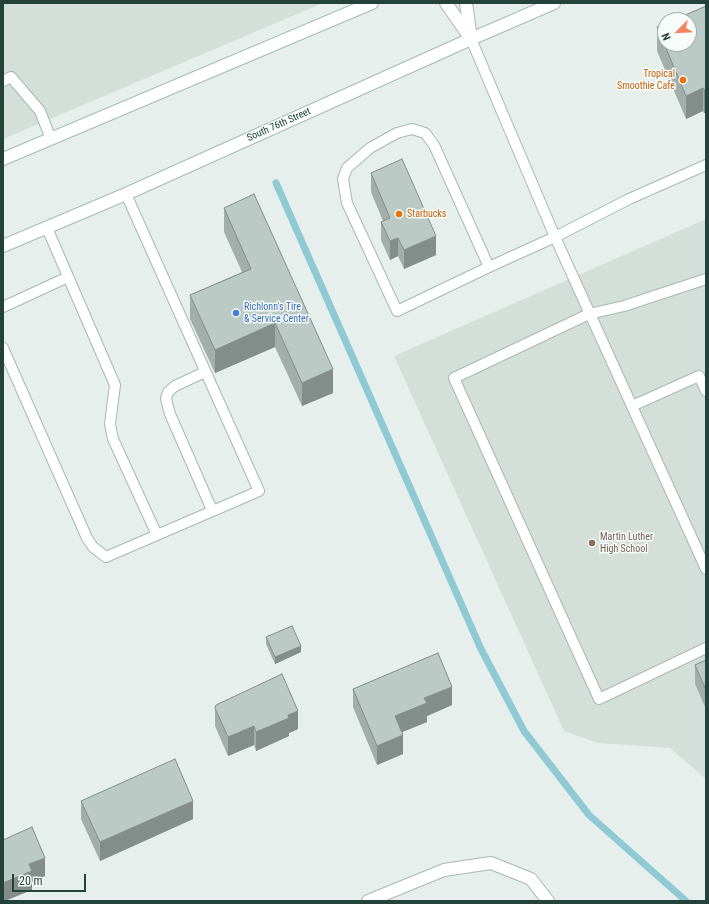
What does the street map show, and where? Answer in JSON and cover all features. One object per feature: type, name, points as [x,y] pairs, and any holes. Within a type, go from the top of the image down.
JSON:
[{"type":"main road","points":[[3,159],[372,3]]},
{"type":"main road","points":[[446,3],[471,39]]},
{"type":"main road","points":[[466,3],[471,39]]},
{"type":"main road","name":"South 76th Street","points":[[3,246],[126,194],[554,3]]},
{"type":"main road","points":[[368,901],[444,870],[491,862],[531,879],[548,901]]},
{"type":"lane","points":[[471,39],[555,237],[706,569]]},
{"type":"lane","points":[[3,81],[11,77],[40,111],[51,139]]},
{"type":"lane","points":[[489,267],[434,145],[425,133],[412,129],[397,133],[370,148],[352,162],[347,168],[343,179],[347,203],[397,311],[555,237],[629,199],[706,165]]},
{"type":"lane","points":[[3,348],[87,538],[93,547],[106,557],[259,491],[126,194]]},
{"type":"lane","points":[[46,228],[114,385],[115,396],[110,424],[113,439],[157,535]]},
{"type":"lane","points":[[3,306],[68,277]]},
{"type":"lane","points":[[706,279],[624,306],[590,314],[454,378],[599,699],[706,648]]},
{"type":"lane","points":[[206,372],[175,386],[168,392],[166,399],[170,414],[212,510]]},
{"type":"lane","points":[[632,406],[699,376],[706,391]]},
{"type":"shaded area","points":[[3,3],[323,3],[3,139]]},
{"type":"shaded area","name":"Martin Luther High School","points":[[706,219],[706,779],[670,748],[598,743],[564,731],[394,356]]},
{"type":"building","points":[[706,6],[706,89],[704,90],[703,88],[686,96],[668,52],[697,52],[697,12],[692,12]]},
{"type":"building","name":"Starbucks","points":[[402,159],[436,236],[404,250],[398,238],[390,241],[381,222],[390,218],[371,173]]},
{"type":"building","points":[[254,194],[333,369],[302,383],[275,323],[215,350],[190,295],[251,269],[224,208]]},
{"type":"building","points":[[292,626],[301,646],[275,657],[266,637]]},
{"type":"building","points":[[438,653],[452,687],[424,698],[427,703],[395,716],[403,735],[377,746],[353,689]]},
{"type":"building","points":[[706,660],[706,690],[695,665]]},
{"type":"building","points":[[282,674],[298,711],[288,715],[289,718],[256,732],[254,726],[228,737],[215,708],[216,705]]},
{"type":"building","points":[[175,759],[193,801],[100,842],[81,801]]},
{"type":"building","points":[[32,827],[45,858],[29,864],[32,871],[3,883],[3,840]]},
{"type":"waterway","points":[[276,183],[481,649],[524,731],[589,815],[686,901]]},
{"type":"place","name":"Tropical Smoothie Cafe","points":[[683,80]]},
{"type":"place","name":"Starbucks","points":[[399,214]]},
{"type":"place","name":"Richlonn's Tire & Service Center","points":[[236,313]]},
{"type":"place","name":"Martin Luther High School","points":[[592,543]]}]
